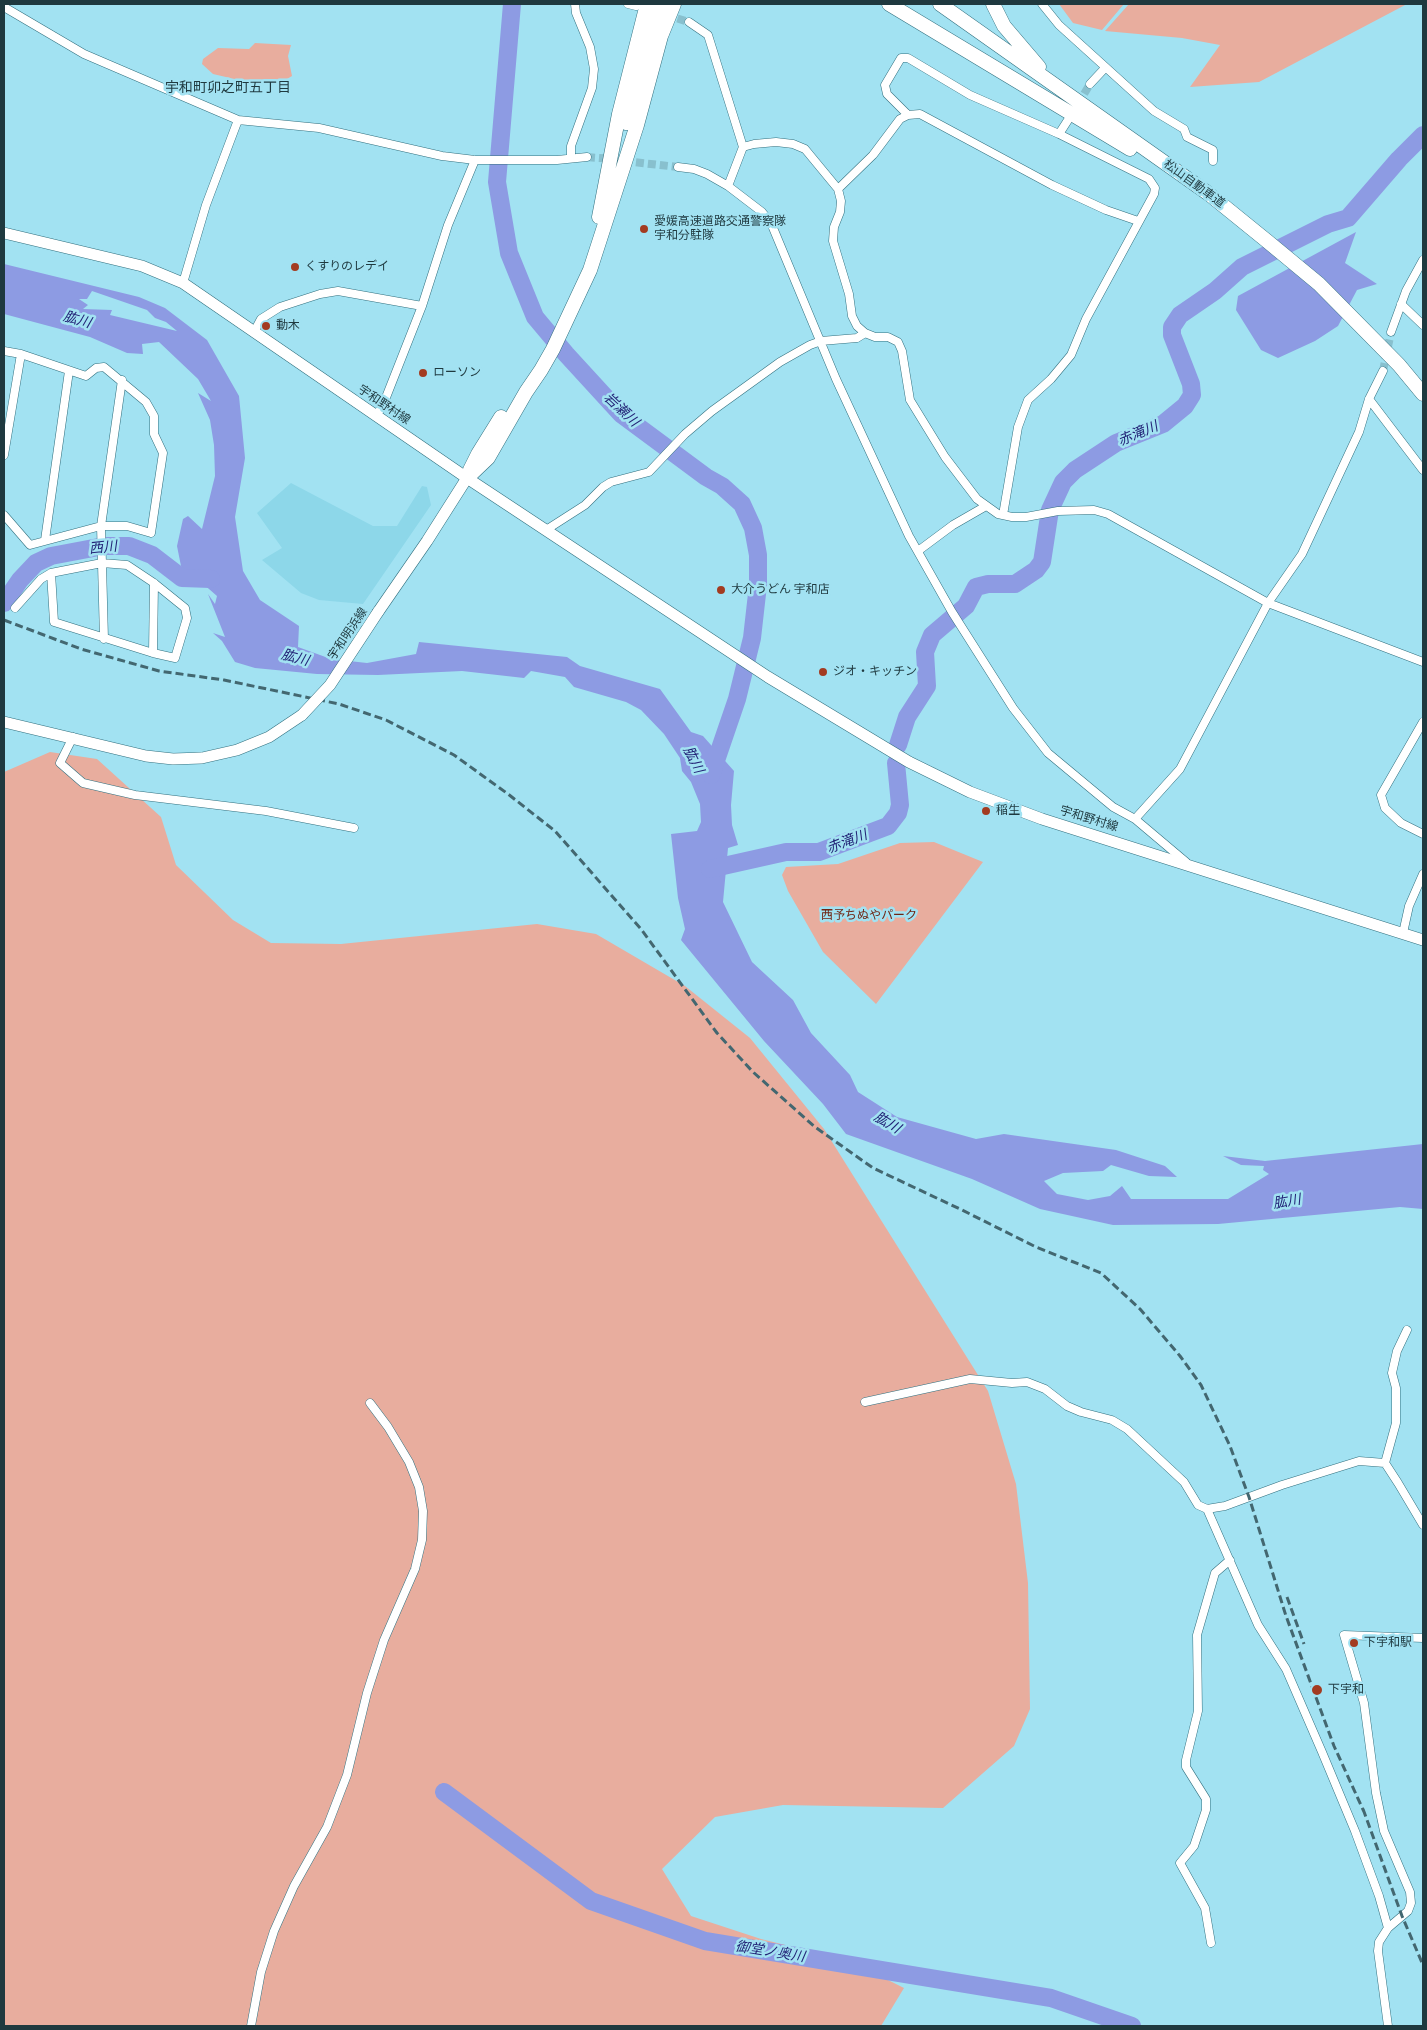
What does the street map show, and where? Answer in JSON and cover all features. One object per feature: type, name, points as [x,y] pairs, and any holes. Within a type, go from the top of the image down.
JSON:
[{"type":"highway","points":[[606,186],[661,4]]},
{"type":"highway","points":[[637,125],[661,36],[674,4]]},
{"type":"highway","points":[[467,478],[478,454],[538,367],[595,256],[637,125],[682,4]]},
{"type":"highway","points":[[889,4],[1219,202]]},
{"type":"highway","name":"松山自動車道","points":[[940,4],[1219,202],[1319,284],[1399,365],[1423,394]]},
{"type":"highway","points":[[993,4],[1004,26],[1025,52],[1060,89]]},
{"type":"highway","points":[[581,283],[594,239],[606,186],[637,5]]},
{"type":"main road","name":"宇和野村線","points":[[4,233],[142,266],[183,283],[467,478],[768,677],[908,762],[970,792],[1042,819],[1423,940]]},
{"type":"main road","name":"宇和明浜線","points":[[4,722],[146,756],[173,759],[202,758],[237,750],[261,740],[302,715],[330,685],[467,478]]},
{"type":"street","points":[[571,158],[572,146],[592,88],[594,69],[590,47],[576,12],[575,4]]},
{"type":"street","points":[[1042,4],[1059,25],[1154,110],[1184,129],[1187,136],[1213,150],[1213,161]]},
{"type":"street","points":[[4,8],[84,54],[238,120],[319,128],[442,156],[475,160],[527,161],[587,156]]},
{"type":"street","points":[[689,22],[708,35],[743,147],[728,186]]},
{"type":"street","points":[[908,115],[887,94],[884,85],[901,58],[908,58],[970,95],[1059,134],[1149,179],[1155,188],[1154,194],[1086,319],[1071,355],[1052,379],[1028,400],[1018,427],[1003,515]]},
{"type":"street","points":[[1090,84],[1105,68]]},
{"type":"street","points":[[838,189],[873,155],[900,119],[908,115],[920,114],[1052,184],[1106,210],[1138,221]]},
{"type":"street","points":[[183,283],[206,205],[238,120]]},
{"type":"street","points":[[1059,134],[1068,120]]},
{"type":"street","points":[[743,147],[776,142],[792,144],[805,149],[838,189],[841,206],[834,227],[833,241],[849,294],[852,316],[857,326],[864,333],[875,337],[888,337],[898,342],[910,400],[945,458],[968,490],[986,506],[998,514],[1012,517],[1026,517],[1044,512],[1058,511],[1094,510],[1108,514],[1268,603],[1423,662]]},
{"type":"street","points":[[376,416],[383,405],[422,306],[448,225],[475,160]]},
{"type":"street","points":[[678,167],[694,169],[728,186],[772,222],[813,326],[847,404],[918,552],[958,623],[1013,708],[1048,753],[1113,807],[1135,819],[1189,865]]},
{"type":"street","points":[[1391,332],[1401,304],[1423,260]]},
{"type":"street","points":[[254,332],[261,319],[280,307],[320,294],[338,291],[422,306]]},
{"type":"street","points":[[1401,304],[1423,325]]},
{"type":"street","points":[[546,530],[585,505],[603,487],[611,482],[649,472],[685,434],[712,411],[780,362],[821,341],[857,338],[864,333]]},
{"type":"street","points":[[4,351],[21,354],[86,376],[96,368],[104,367],[122,380],[146,402],[154,416],[154,434],[163,453],[151,533],[127,526],[101,526],[30,545],[4,515]]},
{"type":"street","points":[[4,455],[21,354]]},
{"type":"street","points":[[1135,819],[1180,769],[1268,603],[1302,554],[1358,432],[1369,399],[1383,370]]},
{"type":"street","points":[[45,540],[70,371]]},
{"type":"street","points":[[104,639],[101,526],[122,380]]},
{"type":"street","points":[[1369,399],[1420,460],[1423,470]]},
{"type":"street","points":[[918,552],[954,525],[986,506]]},
{"type":"street","points":[[15,608],[41,579],[51,573],[102,563],[127,565],[154,583],[185,608],[186,618],[175,658],[104,639],[54,622],[51,573]]},
{"type":"street","points":[[153,653],[154,583]]},
{"type":"street","points":[[1423,722],[1382,795],[1386,808],[1401,824],[1423,834]]},
{"type":"street","points":[[73,737],[60,763],[83,782],[135,795],[266,811],[354,828]]},
{"type":"street","points":[[1403,933],[1409,906],[1423,874]]},
{"type":"street","points":[[1384,1463],[1396,1423],[1396,1388],[1392,1373],[1397,1351],[1407,1330]]},
{"type":"street","points":[[865,1402],[970,1379],[1012,1383],[1028,1382],[1044,1389],[1067,1406],[1081,1412],[1112,1420],[1127,1430],[1184,1482],[1198,1505],[1207,1509],[1225,1506],[1282,1485],[1358,1461],[1384,1463]]},
{"type":"street","points":[[251,2026],[261,1972],[274,1931],[294,1886],[327,1827],[347,1775],[366,1693],[384,1640],[415,1569],[422,1540],[423,1510],[419,1487],[409,1462],[388,1427],[370,1403]]},
{"type":"street","points":[[1384,1463],[1423,1525]]},
{"type":"street","points":[[1207,1509],[1258,1625],[1286,1669],[1322,1752],[1355,1831],[1379,1896],[1388,1928]]},
{"type":"street","points":[[1211,1942],[1204,1908],[1180,1863],[1194,1846],[1206,1810],[1206,1798],[1186,1767],[1198,1711],[1197,1634],[1215,1573],[1230,1560]]},
{"type":"street","points":[[1388,2026],[1378,1951],[1379,1942],[1388,1928],[1408,1911],[1411,1903],[1410,1892],[1384,1831],[1376,1793],[1364,1703],[1344,1634],[1423,1638]]},
{"type":"shaded area","points":[[291,483],[373,526],[397,526],[422,486],[427,487],[431,505],[363,604],[319,600],[301,593],[262,560],[282,548],[257,513]]},
{"type":"green space","points":[[1059,4],[1124,4],[1102,30],[1073,23]]},
{"type":"green space","points":[[1129,4],[1407,4],[1259,82],[1190,87],[1220,45],[1182,38],[1105,31]]},
{"type":"green space","points":[[255,43],[291,45],[288,56],[292,76],[282,82],[243,81],[213,74],[202,64],[203,59],[218,48],[249,49]]},
{"type":"green space","points":[[50,752],[97,759],[161,817],[176,865],[233,920],[271,943],[341,944],[537,924],[596,934],[685,986],[750,1038],[824,1129],[988,1391],[1016,1484],[1028,1583],[1030,1709],[1014,1746],[943,1808],[783,1805],[715,1817],[662,1869],[691,1916],[761,1939],[850,1961],[904,1988],[881,2026],[4,2026],[4,772]]},
{"type":"green space","name":"西予ちぬやパーク","points":[[934,842],[983,862],[876,1004],[823,952],[788,891],[782,875],[786,867],[838,864],[900,843]]},
{"type":"water","points":[[1356,232],[1345,263],[1377,284],[1357,290],[1338,326],[1315,341],[1278,358],[1261,350],[1236,310],[1238,296]]},
{"type":"water","name":"肱川","points":[[4,264],[139,297],[165,308],[207,340],[239,396],[245,458],[235,517],[243,571],[260,600],[299,626],[298,647],[331,659],[367,663],[416,654],[419,642],[567,657],[580,666],[660,689],[691,732],[703,736],[734,771],[731,805],[732,825],[738,845],[728,848],[723,902],[752,962],[793,1000],[811,1033],[850,1075],[858,1092],[897,1117],[976,1139],[1004,1134],[1116,1150],[1165,1166],[1177,1177],[1149,1176],[1111,1165],[1103,1171],[1063,1173],[1044,1181],[1057,1194],[1088,1200],[1110,1196],[1122,1186],[1131,1199],[1228,1199],[1269,1174],[1263,1170],[1264,1166],[1241,1165],[1223,1156],[1265,1161],[1423,1144],[1423,1209],[1400,1207],[1218,1224],[1113,1225],[1040,1209],[972,1179],[846,1134],[823,1104],[764,1041],[681,940],[685,929],[678,898],[671,834],[697,831],[701,822],[700,804],[691,782],[682,771],[680,758],[664,734],[641,710],[626,702],[574,687],[565,677],[531,671],[524,678],[462,671],[378,675],[317,674],[255,668],[235,662],[222,641],[213,633],[225,637],[208,594],[215,604],[217,596],[201,582],[189,581],[181,566],[177,546],[183,519],[188,516],[202,529],[215,476],[214,445],[210,420],[198,393],[211,401],[198,379],[159,342],[142,344],[143,354],[127,353],[90,337],[4,314]],"holes":[[[92,291],[147,310],[155,318],[166,322],[177,331],[110,315],[112,310],[83,309],[88,305],[79,299],[87,299]]]},
{"type":"waterway","name":"岩瀬川","points":[[512,4],[497,182],[509,253],[535,317],[621,414],[706,477],[722,486],[742,504],[753,528],[758,555],[758,585],[752,638],[737,699],[711,775]]},
{"type":"waterway","name":"赤滝川","points":[[898,745],[907,717],[927,686],[925,652],[932,635],[966,606],[976,587],[988,584],[1015,584],[1036,570],[1042,562],[1050,510],[1063,482],[1075,470],[1116,443],[1163,424],[1185,406],[1192,395],[1191,384],[1172,335],[1172,327],[1180,315],[1215,291],[1242,267],[1328,224],[1348,218],[1399,159],[1423,135]]},
{"type":"waterway","name":"西川","points":[[4,603],[20,580],[36,563],[51,556],[104,546],[129,546],[152,555],[182,578],[211,579]]},
{"type":"waterway","name":"赤滝川","points":[[710,869],[786,852],[819,852],[888,826],[898,813],[900,805],[896,763]]},
{"type":"waterway","name":"御堂ノ奥川","points":[[444,1792],[591,1901],[705,1941],[1051,1998],[1132,2026]]},
{"type":"tunnel","points":[[666,15],[689,22]]},
{"type":"tunnel","points":[[1078,104],[1090,84]]},
{"type":"tunnel","points":[[587,157],[612,159]]},
{"type":"tunnel","points":[[624,161],[678,167]]},
{"type":"tunnel","points":[[1383,371],[1391,332]]},
{"type":"railway","points":[[4,620],[81,649],[159,671],[224,680],[339,704],[386,720],[454,755],[555,831],[641,929],[717,1033],[753,1072],[815,1127],[873,1168],[1036,1247],[1101,1273],[1140,1309],[1180,1356],[1201,1385],[1230,1446],[1249,1497],[1286,1616],[1334,1746],[1365,1814]]},
{"type":"railway","points":[[1287,1597],[1304,1644]]},
{"type":"railway","points":[[1363,1809],[1402,1916],[1423,1965]]},
{"type":"place","name":"愛媛高速道路交通警察隊 宇和分駐隊","points":[[644,229]]},
{"type":"place","name":"くすりのレデイ","points":[[295,267]]},
{"type":"place","name":"動木","points":[[266,326]]},
{"type":"place","name":"ローソン","points":[[423,373]]},
{"type":"place","name":"大介うどん 宇和店","points":[[721,590]]},
{"type":"place","name":"ジオ・キッチン","points":[[823,672]]},
{"type":"place","name":"稲生","points":[[986,811]]},
{"type":"place","name":"下宇和駅","points":[[1354,1643]]},
{"type":"place","name":"下宇和","points":[[1317,1690]]},
{"type":"district","name":"宇和町卯之町五丁目","points":[[228,88]]}]
